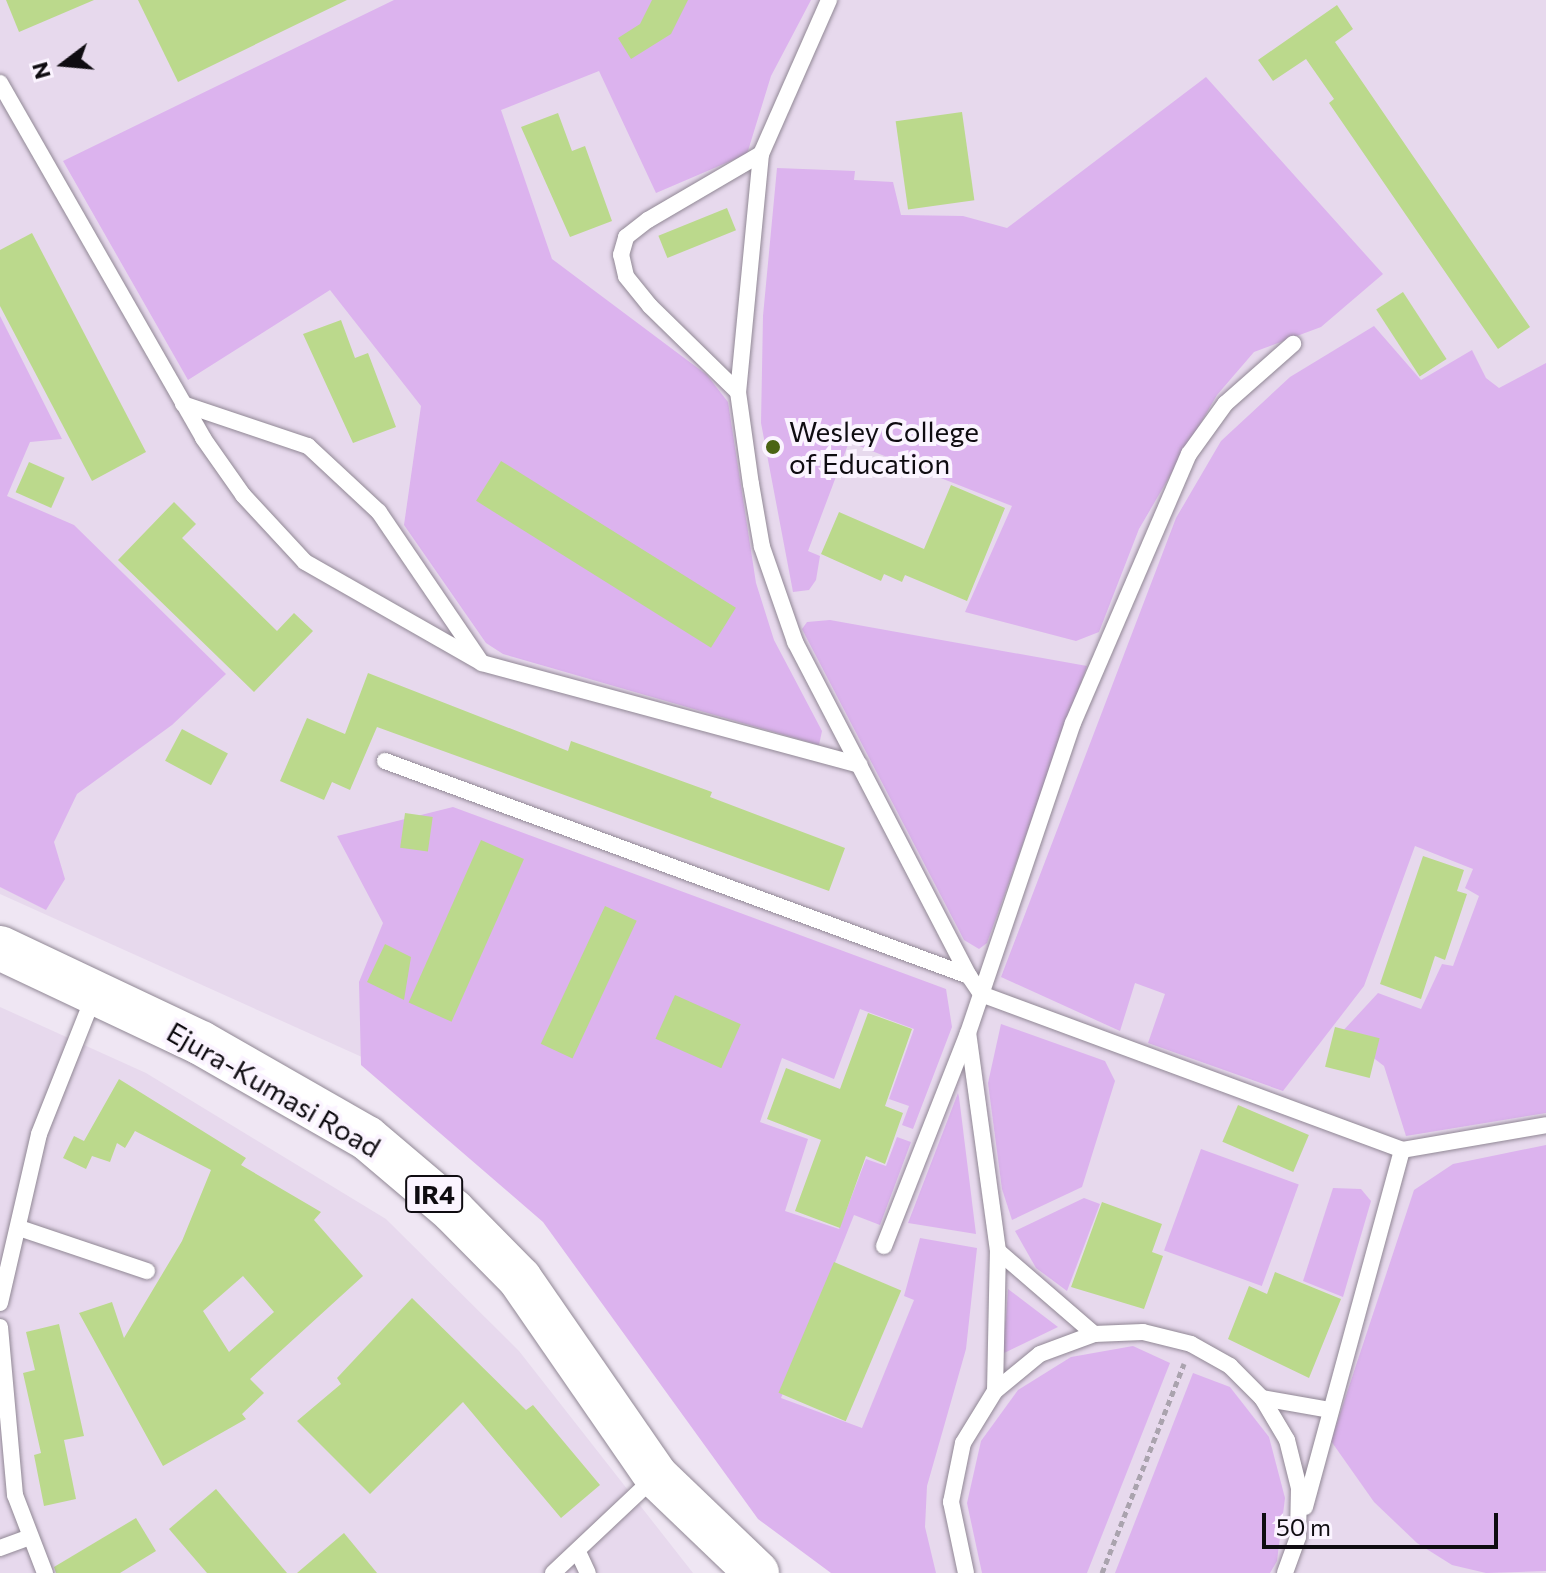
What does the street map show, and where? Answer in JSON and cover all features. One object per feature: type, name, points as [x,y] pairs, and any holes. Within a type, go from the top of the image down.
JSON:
[{"type":"main road","name":"Ejura-Kumasi Road","points":[[0,948],[96,990],[367,1138],[453,1211],[520,1279],[656,1476],[757,1573]]},
{"type":"lane","points":[[829,0],[761,154],[738,392],[762,547],[795,642],[969,976],[981,994],[1402,1150],[1546,1125]]},
{"type":"lane","points":[[0,83],[183,404],[243,495],[305,562],[482,663],[859,765]]},
{"type":"lane","points":[[738,392],[650,306],[626,276],[621,255],[626,237],[648,220],[761,154]]},
{"type":"lane","points":[[884,1246],[968,1033],[1073,723],[1189,454],[1225,404],[1293,344]]},
{"type":"lane","points":[[183,404],[308,446],[379,512],[482,663]]},
{"type":"lane","points":[[385,761],[969,976]]},
{"type":"lane","points":[[0,1303],[39,1134],[96,990]]},
{"type":"lane","points":[[968,1033],[998,1251],[995,1391]]},
{"type":"lane","points":[[1285,1573],[1298,1537],[1402,1150]]},
{"type":"lane","points":[[19,1228],[147,1271]]},
{"type":"lane","points":[[998,1251],[1094,1334]]},
{"type":"lane","points":[[0,1327],[7,1497],[30,1537],[45,1573]]},
{"type":"lane","points":[[966,1573],[951,1502],[963,1443],[995,1391],[1040,1354],[1094,1334],[1143,1332],[1191,1344],[1230,1366],[1262,1398],[1293,1464],[1298,1537]]},
{"type":"lane","points":[[1262,1398],[1330,1410]]},
{"type":"lane","points":[[553,1573],[656,1476]]},
{"type":"lane","points":[[0,1548],[30,1537]]},
{"type":"lane","points":[[578,1552],[588,1573]]},
{"type":"path","points":[[1102,1573],[1191,1344]]},
{"type":"shaded area","name":"Wesley College of Education","points":[[0,0],[1546,0],[1546,1573],[846,1573],[557,1230],[373,1062],[0,894]]},
{"type":"shaded area","points":[[394,0],[811,0],[771,76],[747,154],[656,193],[599,71],[501,110],[552,259],[707,375],[728,402],[756,583],[774,640],[822,731],[819,745],[503,654],[486,643],[404,525],[421,406],[330,290],[188,380],[63,161]]},
{"type":"shaded area","points":[[1206,77],[1383,274],[1321,327],[1254,352],[1217,395],[1139,529],[1099,632],[1076,641],[965,612],[1012,506],[849,442],[808,551],[820,556],[816,580],[809,590],[793,592],[761,423],[763,316],[777,168],[855,171],[854,180],[893,182],[901,215],[963,216],[1007,228]]},
{"type":"shaded area","points":[[0,316],[62,439],[30,442],[7,496],[74,525],[226,674],[172,725],[77,794],[54,842],[65,879],[46,910],[0,887]]},
{"type":"shaded area","points":[[1374,326],[1421,380],[1472,350],[1486,378],[1499,388],[1546,363],[1546,1113],[1406,1136],[1384,1066],[1341,1033],[1378,993],[1421,1009],[1442,964],[1453,966],[1479,896],[1465,888],[1473,869],[1415,846],[1364,986],[1283,1091],[1148,1043],[1165,994],[1135,983],[1120,1031],[1001,977],[1176,518],[1221,441],[1290,377]]},
{"type":"shaded area","points":[[830,620],[1087,666],[987,943],[979,949],[964,940],[802,629],[807,622]]},
{"type":"shaded area","points":[[453,807],[946,989],[952,1027],[913,1129],[902,1125],[909,1106],[889,1099],[914,1029],[860,1009],[834,1079],[782,1058],[760,1122],[808,1139],[785,1211],[839,1229],[866,1159],[886,1166],[897,1137],[911,1142],[880,1225],[854,1215],[781,1398],[862,1428],[914,1300],[904,1296],[920,1238],[977,1248],[966,1349],[927,1486],[925,1527],[936,1573],[831,1573],[758,1519],[543,1222],[361,1065],[359,982],[383,923],[337,836]]},
{"type":"shaded area","points":[[0,1007],[146,1073],[386,1219],[519,1351],[693,1573],[0,1573]]},
{"type":"shaded area","points":[[1001,1024],[1105,1061],[1115,1081],[1082,1187],[1012,1220],[1002,1189],[988,1083]]},
{"type":"shaded area","points":[[958,1093],[959,1097],[976,1234],[908,1223]]},
{"type":"shaded area","points":[[1546,1145],[1546,1571],[1486,1573],[1452,1565],[1417,1543],[1374,1502],[1331,1441],[1414,1190],[1453,1164]]},
{"type":"shaded area","points":[[1201,1149],[1299,1185],[1262,1286],[1164,1250]]},
{"type":"shaded area","points":[[1333,1188],[1361,1189],[1371,1201],[1343,1297],[1303,1281]]},
{"type":"shaded area","points":[[1084,1198],[1100,1204],[1067,1291],[1036,1268],[1015,1231]]},
{"type":"shaded area","points":[[1008,1289],[1058,1327],[1000,1355],[1006,1318]]},
{"type":"shaded area","points":[[1133,1346],[1170,1363],[1087,1573],[982,1573],[967,1503],[981,1441],[1018,1390],[1071,1357]]},
{"type":"shaded area","points":[[1193,1373],[1230,1387],[1269,1437],[1285,1498],[1277,1561],[1270,1573],[1115,1573]]},
{"type":"building","points":[[6,0],[94,0],[19,32]]},
{"type":"building","points":[[138,0],[347,0],[178,82]]},
{"type":"building","points":[[652,0],[688,0],[671,34],[631,59],[618,38],[640,24]]},
{"type":"building","points":[[1337,5],[1353,29],[1335,42],[1530,327],[1498,349],[1329,103],[1334,99],[1306,59],[1273,81],[1258,60]]},
{"type":"building","points":[[962,112],[974,200],[908,209],[896,121]]},
{"type":"building","points":[[558,113],[572,151],[585,146],[612,221],[570,237],[521,127]]},
{"type":"building","points":[[727,208],[736,230],[667,258],[658,236]]},
{"type":"building","points":[[32,233],[146,452],[92,481],[0,306],[0,250]]},
{"type":"building","points":[[1403,292],[1447,359],[1420,377],[1376,309]]},
{"type":"building","points":[[341,320],[355,358],[368,353],[396,427],[353,443],[303,334]]},
{"type":"building","points":[[501,461],[736,608],[711,648],[476,501]]},
{"type":"building","points":[[29,462],[65,478],[51,508],[16,492]]},
{"type":"building","points":[[951,485],[1005,508],[967,601],[905,575],[902,582],[884,574],[881,581],[821,554],[839,512],[924,549]]},
{"type":"building","points":[[174,502],[196,524],[182,538],[277,631],[294,613],[313,631],[254,692],[118,560]]},
{"type":"building","points":[[368,673],[568,751],[571,741],[712,792],[710,797],[845,848],[829,891],[377,727],[350,790],[332,782],[324,800],[280,781],[307,718],[345,734]]},
{"type":"building","points":[[182,729],[228,753],[211,785],[165,761]]},
{"type":"building","points":[[405,813],[433,817],[428,852],[400,848]]},
{"type":"building","points":[[481,840],[524,859],[452,1022],[409,1003]]},
{"type":"building","points":[[1423,856],[1464,870],[1457,891],[1467,894],[1445,960],[1435,956],[1421,999],[1380,984]]},
{"type":"building","points":[[605,906],[637,921],[572,1059],[541,1044]]},
{"type":"building","points":[[385,944],[411,957],[404,1000],[367,982]]},
{"type":"building","points":[[675,995],[741,1024],[721,1068],[655,1039]]},
{"type":"building","points":[[868,1013],[912,1029],[885,1106],[903,1113],[885,1164],[866,1156],[840,1228],[795,1211],[821,1140],[767,1119],[786,1068],[840,1089]]},
{"type":"building","points":[[1335,1027],[1380,1038],[1370,1078],[1325,1067]]},
{"type":"building","points":[[119,1079],[246,1158],[241,1165],[321,1212],[314,1220],[363,1276],[250,1379],[264,1393],[242,1414],[246,1419],[163,1466],[79,1313],[112,1302],[124,1338],[182,1241],[211,1170],[135,1131],[125,1148],[117,1143],[110,1162],[92,1156],[86,1169],[63,1158],[74,1136],[84,1141]],"holes":[[[243,1276],[274,1312],[229,1352],[203,1311]]]},
{"type":"building","points":[[1238,1105],[1309,1135],[1293,1172],[1222,1142]]},
{"type":"building","points":[[1102,1202],[1162,1224],[1152,1252],[1163,1256],[1144,1309],[1071,1287]]},
{"type":"building","points":[[834,1262],[901,1291],[846,1421],[779,1393]]},
{"type":"building","points":[[1275,1272],[1341,1299],[1309,1378],[1228,1339],[1249,1286],[1267,1294]]},
{"type":"building","points":[[412,1298],[526,1410],[533,1405],[600,1485],[561,1518],[463,1402],[370,1494],[297,1421],[341,1384],[337,1378]]},
{"type":"building","points":[[59,1324],[84,1436],[64,1440],[76,1499],[44,1506],[34,1455],[41,1453],[23,1373],[35,1370],[26,1332]]},
{"type":"building","points":[[216,1489],[287,1573],[207,1573],[169,1529]]},
{"type":"building","points":[[136,1518],[156,1551],[120,1573],[56,1573],[54,1567]]},
{"type":"building","points":[[344,1533],[377,1573],[297,1573]]},
{"type":"place","name":"Wesley College of Education","points":[[773,447]]}]
